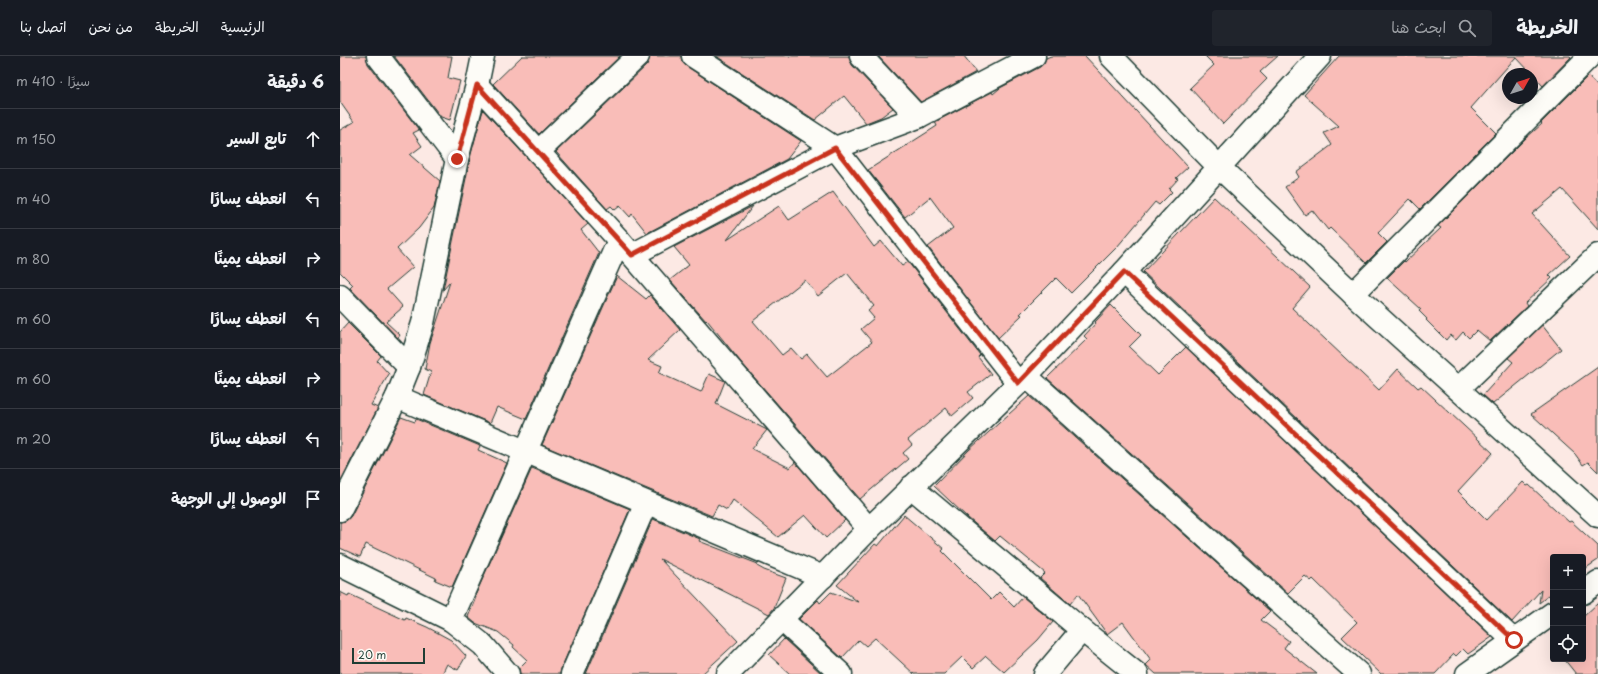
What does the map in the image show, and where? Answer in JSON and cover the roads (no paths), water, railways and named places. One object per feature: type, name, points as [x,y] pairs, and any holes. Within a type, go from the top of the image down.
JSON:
[{"type":"street","points":[[378,56],[457,159]]},
{"type":"street","points":[[340,510],[396,398],[409,367],[423,323],[457,159],[477,85],[483,56]]},
{"type":"street","points":[[538,152],[638,56]]},
{"type":"street","points":[[693,56],[835,148],[1022,379],[1359,674]]},
{"type":"street","points":[[861,56],[918,117]]},
{"type":"street","points":[[450,620],[525,452],[626,247],[835,148],[918,117],[1034,56]]},
{"type":"street","points":[[1111,56],[1220,168],[1353,294],[1598,516]]},
{"type":"street","points":[[728,674],[869,529],[1022,379],[1220,168],[1320,56]]},
{"type":"street","points":[[1353,294],[1590,56]]},
{"type":"street","points":[[477,85],[626,247],[869,529]]},
{"type":"street","points":[[1458,389],[1596,260]]},
{"type":"street","points":[[1124,272],[1514,640]]},
{"type":"street","points":[[340,296],[409,367]]},
{"type":"street","points":[[396,398],[823,577]]},
{"type":"street","points":[[911,487],[1137,674]]},
{"type":"street","points":[[572,674],[646,503]]},
{"type":"street","points":[[340,565],[450,620],[483,645],[508,674]]},
{"type":"street","points":[[1586,591],[1598,582]]},
{"type":"street","points":[[1467,674],[1550,615]]},
{"type":"street","points":[[782,620],[841,674]]},
{"type":"street","points":[[1045,674],[1082,630]]}]
